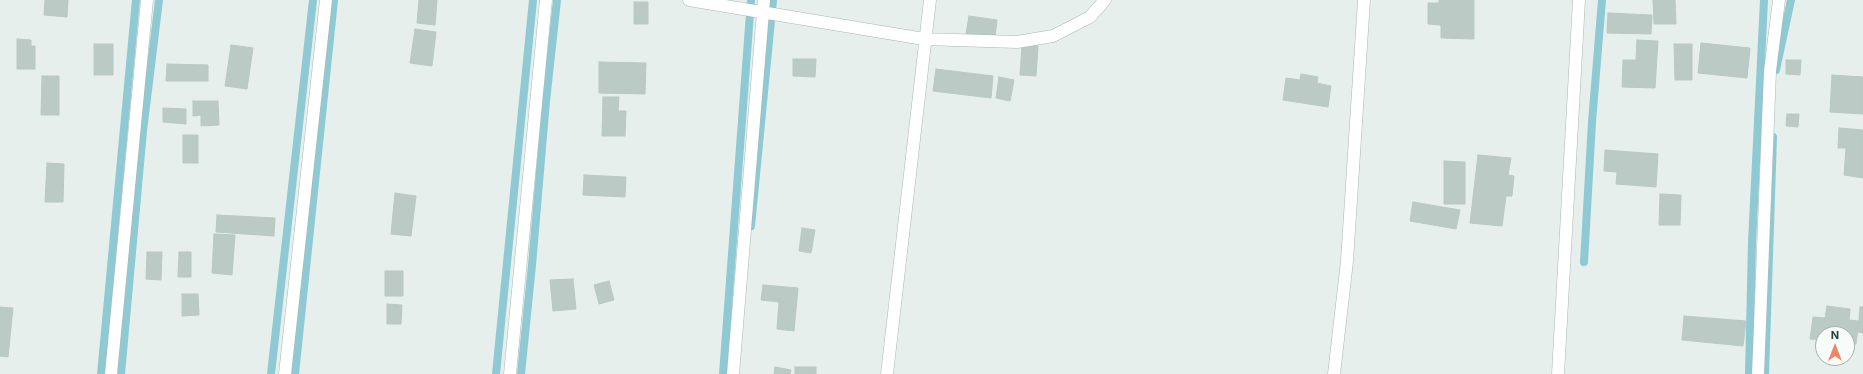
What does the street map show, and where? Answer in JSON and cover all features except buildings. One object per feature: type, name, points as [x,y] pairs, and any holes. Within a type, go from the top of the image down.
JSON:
[{"type":"street","points":[[111,374],[147,0]]},
{"type":"street","points":[[285,374],[326,0]]},
{"type":"street","points":[[510,374],[546,0]]},
{"type":"street","points":[[689,0],[763,6],[924,39],[1017,42],[1053,36],[1090,17],[1105,0]]},
{"type":"street","points":[[887,374],[924,39],[930,0]]},
{"type":"street","points":[[1334,374],[1347,261],[1364,0]]},
{"type":"street","points":[[1558,374],[1579,0]]},
{"type":"street","points":[[1758,374],[1770,71],[1779,0]]},
{"type":"street","points":[[733,374],[763,6]]},
{"type":"waterway","points":[[101,374],[136,0]]},
{"type":"waterway","points":[[121,374],[143,131],[159,0]]},
{"type":"waterway","points":[[271,374],[313,0]]},
{"type":"waterway","points":[[295,374],[334,0]]},
{"type":"waterway","points":[[496,374],[533,0]]},
{"type":"waterway","points":[[521,374],[546,101],[557,0]]},
{"type":"waterway","points":[[723,374],[751,0]]},
{"type":"waterway","points":[[751,226],[773,0]]},
{"type":"waterway","points":[[1584,262],[1592,122],[1602,0]]},
{"type":"waterway","points":[[1749,374],[1752,243],[1764,0]]},
{"type":"waterway","points":[[1776,70],[1791,0]]},
{"type":"waterway","points":[[1765,374],[1773,137]]}]
